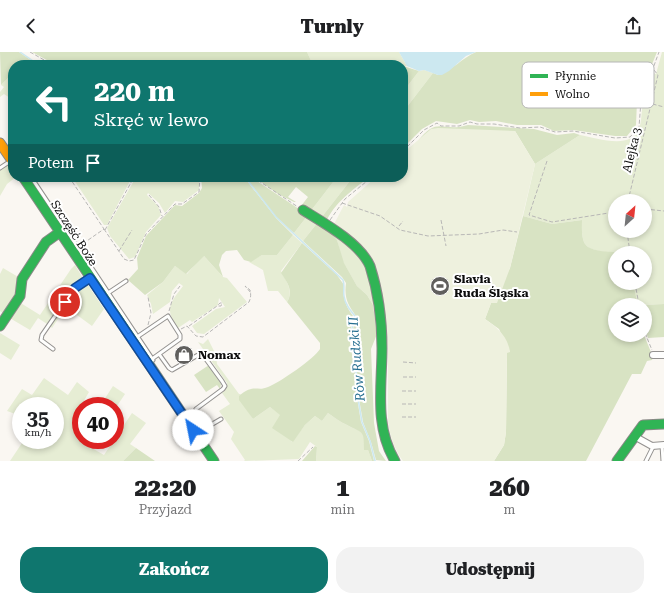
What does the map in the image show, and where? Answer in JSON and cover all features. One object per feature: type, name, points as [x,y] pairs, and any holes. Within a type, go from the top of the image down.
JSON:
[{"type":"street","points":[[0,143],[8,154]]},
{"type":"street","name":"Szczęść Boże","points":[[26,182],[90,278],[150,361],[214,461]]},
{"type":"street","points":[[303,210],[328,226],[366,258],[373,277],[382,340],[382,433],[386,446],[395,461]]},
{"type":"street","points":[[0,326],[20,296],[22,279],[46,242],[60,232]]},
{"type":"street","points":[[653,355],[664,355]]},
{"type":"street","points":[[617,461],[634,436],[643,426],[664,424]]},
{"type":"street","points":[[634,436],[654,446],[663,445]]},
{"type":"lane","points":[[34,182],[137,337],[150,361],[178,341],[180,335],[168,316],[137,337]]},
{"type":"lane","points":[[53,349],[41,340],[42,335],[73,290],[90,278]]},
{"type":"lane","points":[[108,293],[126,281]]},
{"type":"lane","points":[[159,354],[168,367],[172,370],[198,355],[203,355],[222,381],[225,386],[223,389],[196,410]]},
{"type":"lane","points":[[193,430],[209,426],[221,418]]},
{"type":"lane","points":[[663,445],[663,461]]},
{"type":"lane","points":[[646,461],[654,446]]},
{"type":"path","points":[[30,52],[44,60]]},
{"type":"path","points":[[654,67],[659,52]]},
{"type":"path","name":"Alejka 3","points":[[654,71],[658,75],[654,94]]},
{"type":"path","points":[[654,104],[664,107]]},
{"type":"path","points":[[408,146],[424,130],[437,123],[441,126],[459,126],[470,122],[520,128],[540,127],[555,132],[573,131],[615,138],[630,137],[638,128],[640,108]]},
{"type":"path","name":"Alejka 3","points":[[630,194],[651,108]]},
{"type":"path","points":[[547,161],[529,215],[552,222],[608,213]]},
{"type":"path","points":[[72,182],[126,260],[134,260],[145,235],[175,204],[182,204],[199,192],[200,182]]},
{"type":"path","points":[[77,247],[104,230],[131,182]]},
{"type":"path","points":[[260,182],[303,210]]},
{"type":"path","points":[[328,226],[331,217],[342,203],[366,182]]},
{"type":"path","points":[[149,195],[159,207],[162,217]]},
{"type":"path","points":[[342,203],[380,216],[405,231],[428,236],[479,234],[503,230],[517,232]]},
{"type":"path","points":[[652,210],[664,211]]},
{"type":"path","points":[[441,220],[446,246]]},
{"type":"path","points":[[399,226],[402,221]]},
{"type":"path","points":[[119,251],[132,230]]},
{"type":"path","points":[[168,316],[171,301],[180,286]]},
{"type":"path","points":[[189,327],[196,336],[203,337],[249,302],[250,293]]},
{"type":"path","points":[[146,331],[151,313],[148,297]]},
{"type":"path","points":[[177,331],[186,326],[189,327],[218,306]]},
{"type":"path","points":[[648,342],[653,355]]},
{"type":"path","points":[[403,362],[416,362]]},
{"type":"path","points":[[403,377],[416,377]]},
{"type":"path","points":[[402,391],[416,391]]},
{"type":"path","points":[[402,404],[416,404]]},
{"type":"path","points":[[402,417],[416,417]]},
{"type":"path","points":[[298,461],[313,447]]},
{"type":"green space","points":[[0,52],[19,52],[31,60],[8,60],[8,78],[1,85]]},
{"type":"green space","points":[[32,52],[307,52],[311,60],[47,60]]},
{"type":"green space","points":[[307,52],[399,52],[404,60],[311,60]]},
{"type":"green space","points":[[476,52],[657,52],[653,62],[522,62],[522,108],[637,108],[636,125],[627,136],[615,136],[573,130],[554,131],[541,125],[517,125],[496,121],[479,122],[470,120],[457,124],[436,121],[422,129],[408,143],[408,106],[433,73],[438,75],[443,73]]},
{"type":"green space","points":[[662,52],[664,52],[664,304],[652,304],[652,298],[636,298],[635,290],[652,290],[652,246],[608,246],[608,252],[605,252],[590,248],[586,245],[583,240],[582,220],[552,224],[523,216],[535,164],[580,135],[613,141],[629,139],[635,135],[639,129],[642,108],[654,108],[654,73],[656,74]]},
{"type":"green space","points":[[408,68],[419,71],[408,85]]},
{"type":"green space","points":[[424,70],[433,73],[408,106],[408,85],[419,71]]},
{"type":"green space","points":[[8,78],[8,97],[4,94],[0,97],[0,92],[4,87],[1,85]]},
{"type":"green space","points":[[468,125],[534,129],[557,135],[574,133],[580,135],[535,164],[515,131],[418,141],[425,133],[436,127],[459,127]]},
{"type":"green space","name":"Slavia Ruda Śląska","points":[[431,129],[515,131],[535,164],[510,268],[497,303],[491,303],[485,319],[502,333],[505,337],[510,352],[507,353],[506,432],[504,445],[494,461],[403,461],[393,442],[388,422],[388,348],[384,311],[381,309],[370,255],[332,228],[344,205],[347,207],[348,202],[370,182],[408,182],[408,149]]},
{"type":"green space","points":[[7,165],[8,182],[10,182],[0,196],[0,170]]},
{"type":"green space","points":[[75,182],[129,182],[107,225],[104,225]]},
{"type":"green space","points":[[133,182],[199,182],[199,190],[183,202],[175,201],[165,213],[159,203],[148,193],[147,195],[158,206],[161,215],[146,232],[135,257],[129,259],[110,236],[107,228]]},
{"type":"green space","points":[[201,182],[248,182],[276,218],[293,235],[277,255],[262,255],[251,262],[244,260],[237,250],[226,251],[222,255],[219,265],[223,277],[204,256],[186,274],[175,266],[163,282],[145,295],[128,280],[138,269],[137,258],[146,236],[175,205],[182,206],[199,193],[202,188]]},
{"type":"green space","points":[[249,182],[258,182],[308,215],[294,233],[276,217]]},
{"type":"green space","points":[[261,182],[333,182],[310,212],[301,206],[308,197],[296,187],[288,197],[296,202],[278,194]]},
{"type":"green space","points":[[333,182],[349,182],[321,218],[310,212]]},
{"type":"green space","points":[[349,182],[363,182],[339,203],[329,215],[326,222],[321,218]]},
{"type":"green space","points":[[308,215],[318,222],[303,241],[294,233]]},
{"type":"green space","points":[[523,216],[552,224],[582,220],[583,240],[586,245],[589,248],[608,252],[608,290],[635,290],[636,298],[608,298],[608,342],[647,342],[653,357],[652,360],[647,361],[641,374],[632,374],[586,461],[494,461],[504,445],[506,432],[507,352],[510,352],[499,329],[485,319],[491,303],[510,268]]},
{"type":"green space","points":[[318,222],[329,230],[337,240],[344,263],[357,286],[367,295],[373,305],[377,334],[371,349],[374,423],[379,451],[386,461],[376,460],[363,422],[357,387],[357,371],[352,334],[356,316],[347,301],[346,283],[342,277],[303,241]]},
{"type":"green space","points":[[329,230],[362,256],[372,277],[373,305],[367,295],[357,286],[342,260],[337,240]]},
{"type":"green space","points":[[293,235],[302,243],[281,271],[287,282],[290,294],[287,302],[278,291],[268,291],[263,270],[249,262],[262,255],[277,255]]},
{"type":"green space","points":[[302,243],[337,275],[344,285],[345,302],[353,316],[350,344],[355,370],[355,386],[361,422],[369,441],[374,461],[372,461],[368,450],[364,450],[364,438],[362,433],[328,413],[322,421],[315,416],[305,425],[293,442],[272,428],[280,415],[270,407],[253,419],[239,400],[239,396],[248,390],[264,388],[280,381],[304,364],[320,349],[320,343],[287,302],[290,290],[281,273]]},
{"type":"green space","points":[[203,255],[223,277],[227,278],[247,302],[204,334],[197,333],[192,326],[216,309],[225,307],[219,298],[218,305],[192,322],[190,320],[178,328],[171,316],[170,306],[183,286],[179,283],[172,291],[170,302],[153,314],[147,295],[163,282],[175,266],[187,274]]},
{"type":"green space","points":[[75,265],[84,280],[72,289],[47,324],[38,318],[30,330],[8,317],[19,302],[40,315]]},
{"type":"green space","points":[[3,268],[20,278],[17,294],[4,314],[0,311],[0,274]]},
{"type":"green space","points":[[86,282],[104,309],[92,326],[66,307],[52,328],[50,326],[74,291]]},
{"type":"green space","points":[[664,304],[664,337],[652,338],[652,305]]},
{"type":"green space","points":[[0,333],[20,345],[11,360],[0,353]]},
{"type":"green space","points":[[208,339],[216,355],[217,364],[239,394],[241,394],[239,397],[253,419],[270,407],[281,415],[292,442],[305,425],[315,416],[322,421],[328,413],[362,432],[365,450],[368,450],[372,461],[316,461],[317,447],[310,442],[299,459],[244,461],[245,460],[231,439],[234,432],[219,411],[230,404],[222,393],[226,389],[227,383],[198,342],[203,344]]},
{"type":"green space","points":[[209,365],[221,384],[220,389],[217,385],[206,392],[194,375]]},
{"type":"green space","points":[[44,378],[68,395],[77,382],[89,392],[86,397],[72,397],[72,449],[94,449],[104,455],[108,449],[124,449],[124,425],[132,413],[146,423],[130,444],[136,448],[123,461],[10,461],[18,449],[64,449],[64,397],[17,397],[22,389],[32,395]]},
{"type":"green space","points":[[113,386],[125,394],[123,397],[106,397]]},
{"type":"green space","points":[[12,404],[12,413],[7,411]]},
{"type":"green space","points":[[315,446],[317,447],[316,461],[302,461]]},
{"type":"green space","points":[[136,448],[155,461],[123,461]]},
{"type":"water","points":[[399,52],[476,52],[466,56],[449,71],[442,75],[424,70],[419,71],[408,66],[408,60],[404,60]]},
{"type":"waterway","name":"Rów Rudzki II","points":[[20,52],[32,60]]},
{"type":"waterway","name":"Rów Rudzki II","points":[[249,182],[276,217],[343,280],[345,302],[355,316],[351,333],[356,370],[356,387],[362,422],[370,441],[375,461]]},
{"type":"traffic: fast","points":[[26,182],[214,461]]},
{"type":"traffic: fast","points":[[303,210],[341,234],[358,249],[370,266],[379,307],[381,328],[382,420],[388,448],[395,461]]},
{"type":"traffic: fast","points":[[0,326],[20,296],[22,279],[46,242],[60,232]]},
{"type":"traffic: fast","points":[[617,461],[643,425],[664,424]]},
{"type":"traffic: slow","points":[[0,143],[8,155]]},
{"type":"place","name":"Slavia Ruda Śląska","points":[[440,286]]},
{"type":"place","name":"Nomax","points":[[184,355]]},
{"type":"route","points":[[65,302],[75,288],[90,278],[193,430]]}]
